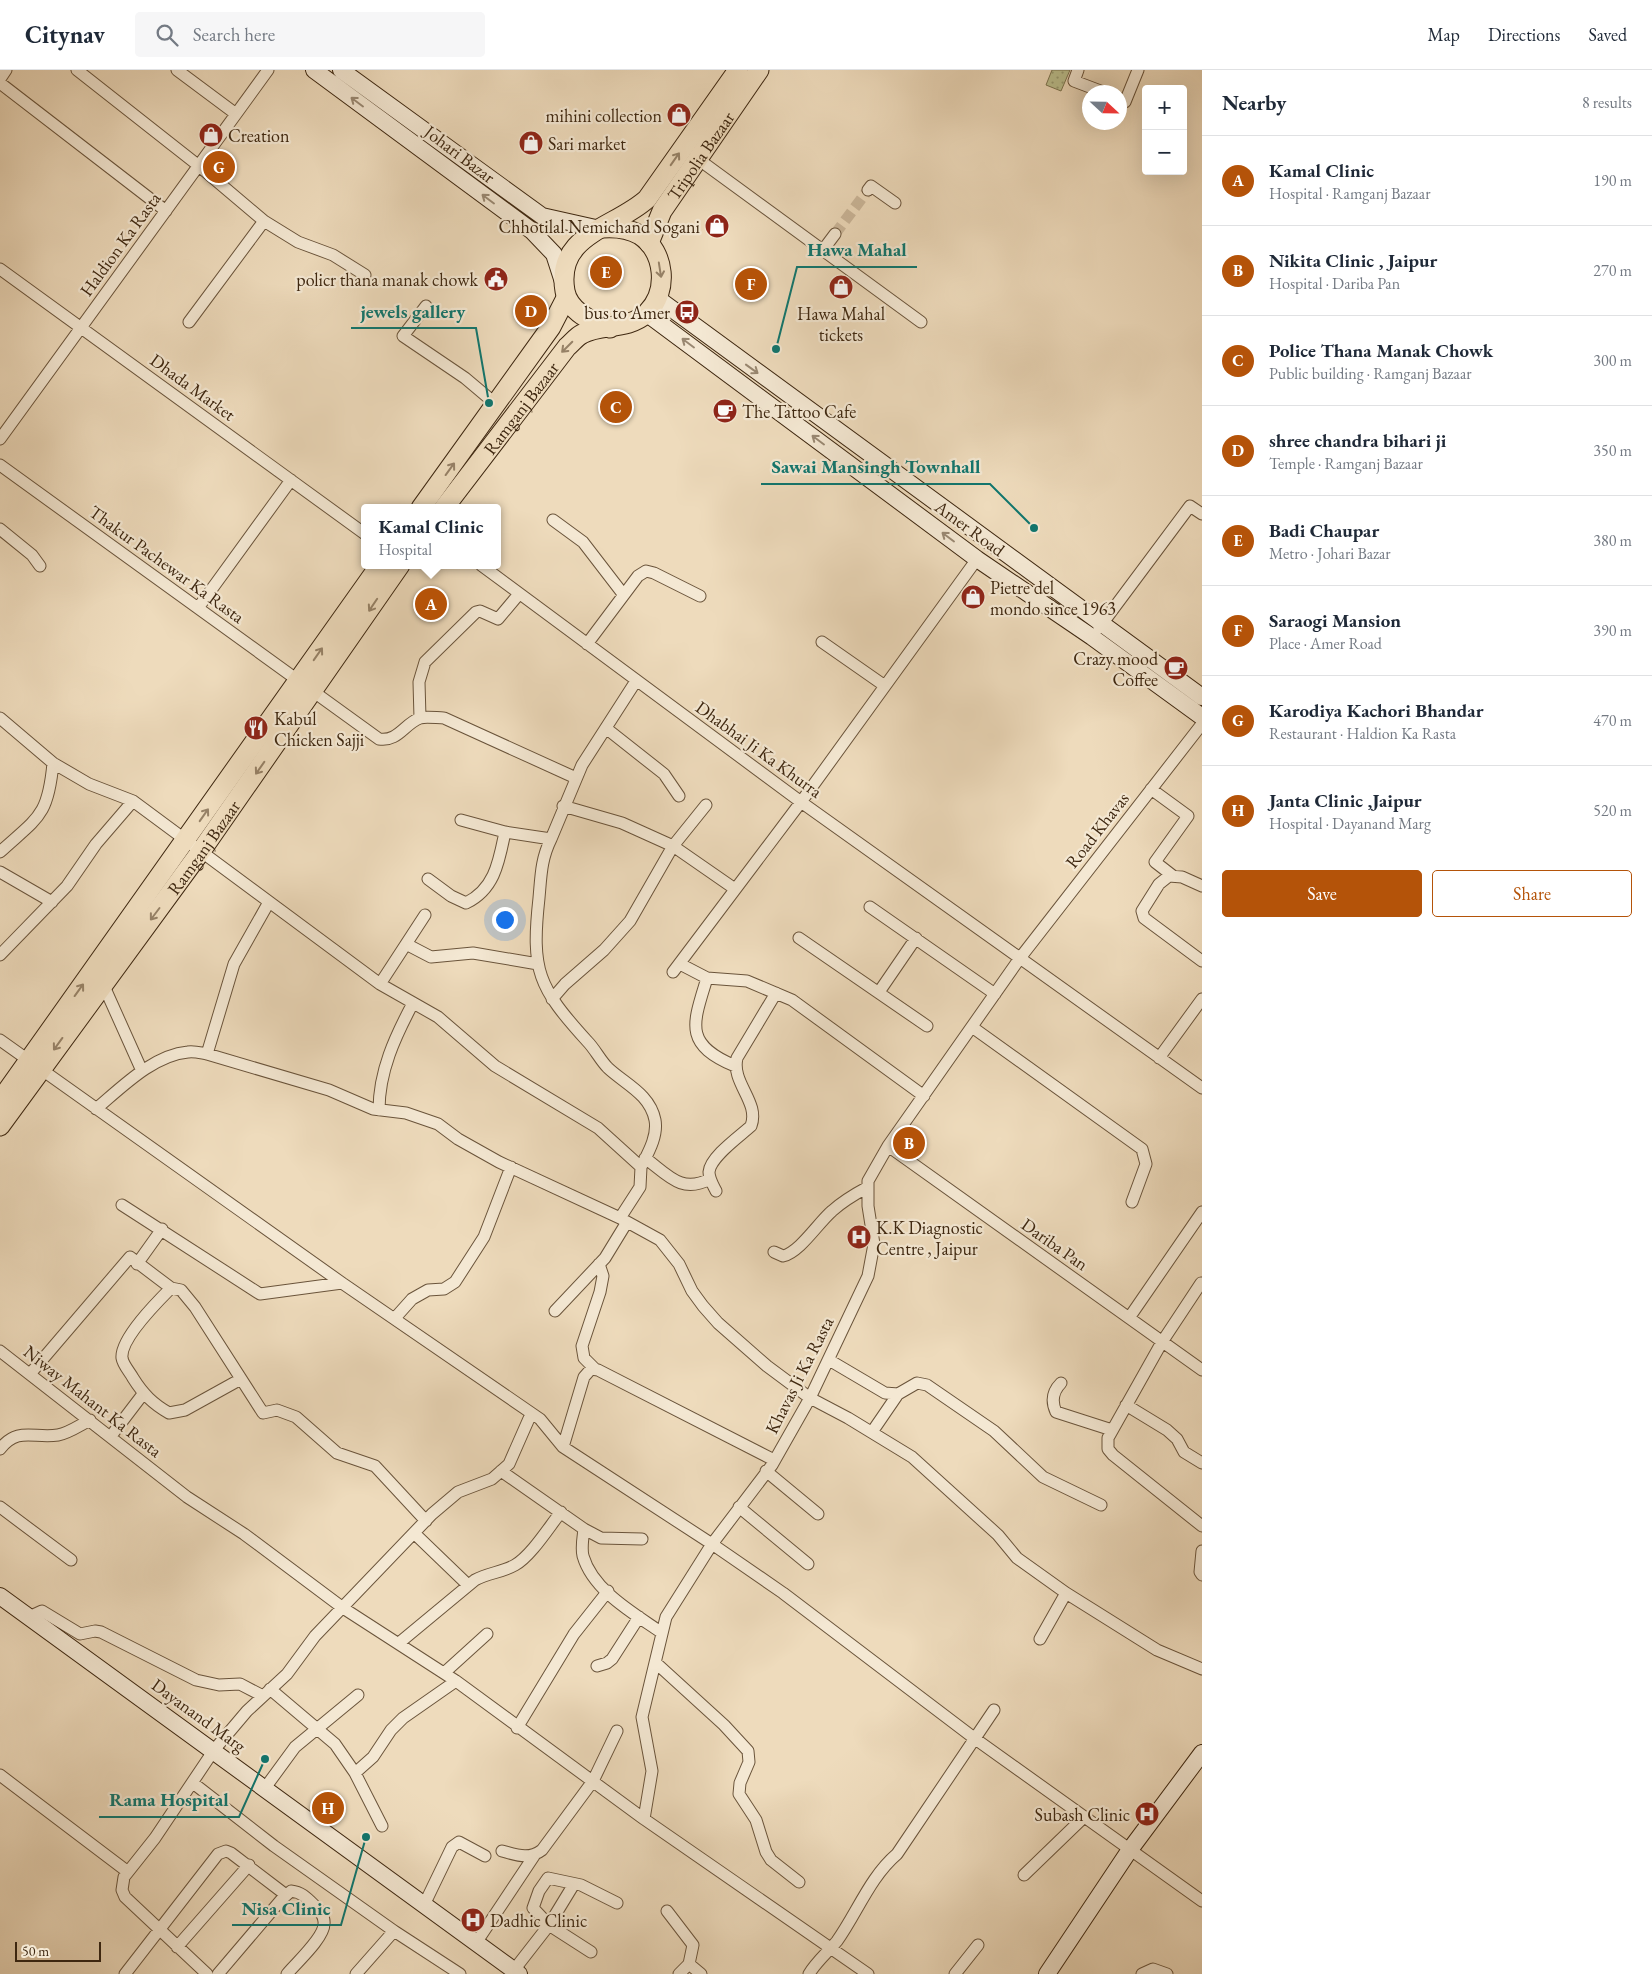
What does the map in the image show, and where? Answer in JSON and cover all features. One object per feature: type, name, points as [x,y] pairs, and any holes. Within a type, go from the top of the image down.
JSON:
[{"type":"main road","name":"Tripolia Bazaar","points":[[601,229],[634,211],[647,199],[738,70]]},
{"type":"main road","name":"Tripolia Bazaar","points":[[649,243],[662,211],[759,70]]},
{"type":"main road","points":[[601,229],[628,230],[649,243],[657,255],[662,269],[662,283],[652,306],[636,321],[610,328],[585,318],[565,292],[564,273],[568,258],[576,245],[587,235],[601,229]]},
{"type":"main road","name":"Ramganj Bazaar","points":[[424,504],[552,327],[565,292]]},
{"type":"main road","name":"Ramganj Bazaar","points":[[447,504],[567,346],[583,333],[610,328]]},
{"type":"main road","name":"Ramganj Bazaar","points":[[307,686],[378,569]]},
{"type":"main road","name":"Ramganj Bazaar","points":[[0,1126],[34,1064],[194,846],[307,686],[397,569]]},
{"type":"main road","name":"Ramganj Bazaar","points":[[0,1101],[103,984],[194,846]]},
{"type":"street","points":[[0,79],[6,70]]},
{"type":"street","points":[[77,70],[199,166],[264,221],[298,242],[333,255],[365,275]]},
{"type":"street","points":[[177,70],[236,114]]},
{"type":"street","name":"Haldion Ka Rasta","points":[[0,439],[268,70]]},
{"type":"street","name":"Johari Bazar","points":[[314,70],[532,232],[554,254],[565,292]]},
{"type":"street","name":"Johari Bazar","points":[[341,70],[542,216],[601,229]]},
{"type":"street","points":[[1078,70],[1074,80],[1086,85]]},
{"type":"street","points":[[1127,97],[1138,70]]},
{"type":"street","points":[[0,83],[166,211]]},
{"type":"street","points":[[698,158],[921,322]]},
{"type":"street","points":[[868,190],[871,186],[895,203]]},
{"type":"street","points":[[189,322],[264,221]]},
{"type":"street","points":[[824,250],[835,234]]},
{"type":"street","name":"Dhada Market","points":[[0,269],[361,531]]},
{"type":"street","points":[[426,306],[403,336],[464,378],[497,405]]},
{"type":"street","name":"Amer Road","points":[[652,306],[977,559],[1202,717]]},
{"type":"street","name":"Amer Road","points":[[652,306],[1103,624],[1202,697]]},
{"type":"street","name":"Thakur Pachewar Ka Rasta","points":[[0,465],[379,739],[387,740],[397,735],[420,718]]},
{"type":"street","points":[[198,608],[291,480]]},
{"type":"street","points":[[1092,638],[1190,506],[1202,514]]},
{"type":"street","points":[[553,520],[583,542],[623,594]]},
{"type":"street","points":[[0,529],[32,555],[40,566]]},
{"type":"street","points":[[924,1096],[792,1000],[747,981],[707,978],[676,968],[801,802],[977,559]]},
{"type":"street","name":"Dhabhai Ji Ka Khurra","points":[[486,569],[801,802],[1202,1088]]},
{"type":"street","points":[[587,644],[623,594],[638,576],[646,571],[654,572],[700,596]]},
{"type":"street","points":[[519,594],[498,619],[480,611],[476,612],[425,662],[419,682],[420,718],[444,718],[576,778]]},
{"type":"street","points":[[822,642],[885,686]]},
{"type":"street","points":[[555,1311],[605,1258],[640,1187],[643,1162],[652,1144],[656,1121],[640,1092],[607,1067],[547,993],[538,964],[535,934],[543,856],[563,806],[590,751],[607,729],[636,681]]},
{"type":"street","points":[[0,718],[53,763],[89,784],[133,802],[380,984],[438,1017],[495,1066],[598,1128],[643,1162],[682,1184],[698,1185],[710,1179]]},
{"type":"street","name":"Road Khavas","points":[[1020,958],[1202,724]]},
{"type":"street","points":[[607,729],[664,774],[679,796]]},
{"type":"street","points":[[0,852],[41,814],[51,789],[53,763]]},
{"type":"street","points":[[1151,789],[1188,816],[1155,862],[1173,876]]},
{"type":"street","points":[[0,956],[67,886],[96,844],[133,802]]},
{"type":"street","points":[[552,999],[565,984],[604,950],[630,921],[673,846],[706,805]]},
{"type":"street","points":[[563,806],[622,823],[673,846],[736,890]]},
{"type":"street","points":[[461,820],[505,832],[551,839]]},
{"type":"street","points":[[428,880],[458,900],[466,903],[476,898],[492,881],[505,832]]},
{"type":"street","points":[[0,872],[52,902]]},
{"type":"street","points":[[1202,886],[1182,877],[1169,876],[1159,884],[1144,906],[1144,918],[1202,961]]},
{"type":"street","points":[[207,1054],[234,964],[269,902]]},
{"type":"street","points":[[870,907],[994,994]]},
{"type":"street","points":[[380,984],[425,915]]},
{"type":"street","points":[[799,938],[927,1026]]},
{"type":"street","points":[[879,992],[916,938]]},
{"type":"street","points":[[406,944],[431,957],[474,953],[538,964]]},
{"type":"street","name":"Khavas Ji Ka Rasta","points":[[644,1819],[652,1771],[642,1717],[666,1617],[712,1544],[774,1460],[810,1398],[868,1276],[874,1244],[868,1206],[868,1181],[888,1146],[1020,958]]},
{"type":"street","points":[[707,978],[694,1023],[696,1034],[711,1053],[735,1066]]},
{"type":"street","points":[[103,984],[142,1071]]},
{"type":"street","points":[[716,1191],[709,1172],[712,1161],[751,1126],[753,1119],[754,1112],[739,1082],[735,1066],[740,1050],[776,993]]},
{"type":"street","points":[[1159,1058],[1202,999]]},
{"type":"street","points":[[379,1110],[379,1090],[386,1062],[413,1003]]},
{"type":"street","points":[[972,1027],[1142,1149],[1146,1164],[1132,1202]]},
{"type":"street","points":[[0,1040],[342,1283],[531,1414],[540,1418],[562,1447],[712,1544],[783,1593],[974,1738],[1202,1902]]},
{"type":"street","points":[[96,1109],[130,1078],[174,1055],[189,1052],[207,1054],[328,1090],[379,1110],[387,1109],[406,1113],[438,1124],[458,1139],[511,1167],[624,1220],[660,1240],[679,1264],[692,1291],[718,1324],[767,1366],[810,1398],[872,1432],[912,1457],[998,1535],[1017,1558],[1066,1593],[1157,1650],[1202,1669]]},
{"type":"street","name":"Dariba Pan","points":[[888,1146],[1202,1370]]},
{"type":"street","points":[[395,1318],[412,1299],[428,1290],[444,1289],[455,1282],[484,1237],[511,1167]]},
{"type":"street","points":[[774,1252],[783,1256],[795,1251],[831,1212],[845,1200],[868,1187]]},
{"type":"street","points":[[122,1204],[260,1294],[342,1283]]},
{"type":"street","points":[[1129,1318],[1202,1212]]},
{"type":"street","points":[[137,1264],[162,1229]]},
{"type":"street","points":[[30,1374],[130,1258],[171,1288],[180,1290],[195,1308],[263,1413],[277,1410],[296,1417],[336,1453],[375,1466],[426,1521]]},
{"type":"street","points":[[599,1264],[604,1276],[582,1346],[584,1358],[595,1369],[774,1460]]},
{"type":"street","points":[[1202,1283],[1162,1342],[1108,1438],[1108,1449],[1113,1455],[1202,1526]]},
{"type":"street","points":[[171,1288],[141,1319],[123,1351],[124,1363],[144,1394],[169,1413],[185,1410],[241,1379]]},
{"type":"street","name":"Niway Mahant Ka Rasta","points":[[0,1350],[187,1497],[244,1534],[343,1608],[456,1681],[517,1728],[556,1753],[644,1819],[868,1974]]},
{"type":"street","points":[[829,1360],[876,1390],[898,1394]]},
{"type":"street","points":[[562,1447],[584,1377],[591,1369],[595,1369]]},
{"type":"street","points":[[1061,1382],[1053,1398],[1056,1412],[1112,1430]]},
{"type":"street","points":[[872,1432],[898,1394],[917,1383],[927,1385],[994,1431],[1043,1477],[1101,1505]]},
{"type":"street","points":[[111,1436],[144,1394]]},
{"type":"street","points":[[1126,1404],[1167,1430],[1177,1439],[1184,1452],[1202,1463]]},
{"type":"street","points":[[207,1974],[125,1897],[122,1890],[124,1877],[155,1838],[214,1750],[266,1692],[287,1674],[315,1636],[414,1533],[458,1492],[492,1479],[509,1464],[531,1414]]},
{"type":"street","points":[[0,1449],[5,1442],[19,1435],[60,1434],[90,1420]]},
{"type":"street","points":[[501,1471],[584,1529],[601,1538],[642,1539]]},
{"type":"street","points":[[766,1471],[818,1514]]},
{"type":"street","points":[[0,1507],[72,1560]]},
{"type":"street","points":[[739,1507],[808,1564]]},
{"type":"street","points":[[399,1643],[468,1585],[488,1573],[507,1569],[523,1560],[561,1512]]},
{"type":"street","points":[[584,1529],[582,1554],[586,1565],[608,1592],[662,1634]]},
{"type":"street","points":[[414,1533],[468,1585]]},
{"type":"street","points":[[1202,1551],[1200,1564],[1202,1575]]},
{"type":"street","points":[[517,1728],[574,1634],[608,1592]]},
{"type":"street","points":[[1040,1639],[1066,1593]]},
{"type":"street","name":"Dayanand Marg","points":[[0,1596],[214,1750],[516,1972]]},
{"type":"street","points":[[29,1617],[42,1611],[80,1634],[95,1631],[101,1632],[196,1680],[219,1685],[240,1684],[266,1692],[335,1744],[355,1773],[382,1826]]},
{"type":"street","points":[[597,1666],[607,1664],[612,1659],[639,1617]]},
{"type":"street","points":[[444,1673],[487,1634]]},
{"type":"street","points":[[656,1662],[724,1725],[748,1751],[749,1762],[740,1783],[739,1794],[756,1820],[766,1852],[771,1860],[799,1882]]},
{"type":"street","points":[[355,1773],[373,1757],[391,1730],[403,1718],[456,1681]]},
{"type":"street","points":[[265,1788],[295,1747],[358,1695]]},
{"type":"street","points":[[809,1974],[830,1948],[887,1862],[897,1854],[994,1710]]},
{"type":"street","points":[[476,1943],[534,1856],[542,1850],[593,1781],[617,1731]]},
{"type":"street","points":[[1046,1974],[1129,1851],[1202,1753]]},
{"type":"street","points":[[0,1775],[128,1872]]},
{"type":"street","points":[[193,1783],[274,1846],[394,1931],[460,1974]]},
{"type":"street","points":[[1024,1875],[1083,1818]]},
{"type":"street","points":[[424,1905],[452,1847],[459,1842],[485,1856]]},
{"type":"street","points":[[125,1974],[218,1854],[226,1851],[249,1865],[286,1895]]},
{"type":"street","points":[[502,1851],[523,1857],[534,1856]]},
{"type":"street","points":[[177,1947],[249,1865]]},
{"type":"street","points":[[591,1952],[549,1924],[533,1908],[539,1891],[548,1878],[581,1885],[616,1903]]},
{"type":"street","points":[[516,1972],[574,1884]]},
{"type":"street","points":[[218,1974],[291,1891],[304,1894],[321,1912],[325,1922],[320,1936],[287,1974]]},
{"type":"street","points":[[667,1911],[693,1945],[689,1964],[678,1974]]},
{"type":"street","points":[[356,1974],[394,1931]]},
{"type":"street","points":[[955,1974],[978,1944]]},
{"type":"street","points":[[689,1964],[701,1974]]},
{"type":"street","points":[[1142,1974],[1153,1969],[1167,1974]]},
{"type":"green space","points":[[1052,70],[1070,70],[1061,91],[1046,85]]},
{"type":"tunnel","points":[[835,234],[868,190]]},
{"type":"place","name":"mihini collection","points":[[679,115]]},
{"type":"place","name":"Creation","points":[[211,135]]},
{"type":"place","name":"Sari market","points":[[531,143]]},
{"type":"place","name":"Karodiya Kachori Bhandar","points":[[219,167]]},
{"type":"place","name":"Chhotilal Nemichand Sogani","points":[[717,226]]},
{"type":"place","name":"Badi Chaupar","points":[[606,272]]},
{"type":"place","name":"policr thana manak chowk","points":[[496,279]]},
{"type":"place","name":"Saraogi Mansion","points":[[751,284]]},
{"type":"place","name":"Hawa Mahal tickets","points":[[841,287]]},
{"type":"place","name":"shree chandra bihari ji","points":[[531,311]]},
{"type":"place","name":"bus to Amer","points":[[687,312]]},
{"type":"place","name":"Hawa Mahal","points":[[776,349]]},
{"type":"place","name":"jewels gallery","points":[[489,403]]},
{"type":"place","name":"Police Thana Manak Chowk","points":[[616,407]]},
{"type":"place","name":"The Tattoo Cafe","points":[[725,411]]},
{"type":"place","name":"Sawai Mansingh Townhall","points":[[1034,528]]},
{"type":"place","name":"Pietre del mondo since 1963","points":[[973,597]]},
{"type":"place","name":"Kamal Clinic","points":[[431,604]]},
{"type":"place","name":"Crazy mood Coffee","points":[[1176,668]]},
{"type":"place","name":"Kabul Chicken Sajji","points":[[256,728]]},
{"type":"place","name":"Nikita Clinic , Jaipur","points":[[909,1143]]},
{"type":"place","name":"K.K Diagnostic Centre , Jaipur","points":[[859,1237]]},
{"type":"place","name":"Rama Hospital","points":[[265,1759]]},
{"type":"place","name":"Janta Clinic ,Jaipur","points":[[328,1808]]},
{"type":"place","name":"Subash Clinic","points":[[1147,1814]]},
{"type":"place","name":"Nisa Clinic","points":[[366,1837]]},
{"type":"place","name":"Dadhic Clinic","points":[[473,1920]]}]
